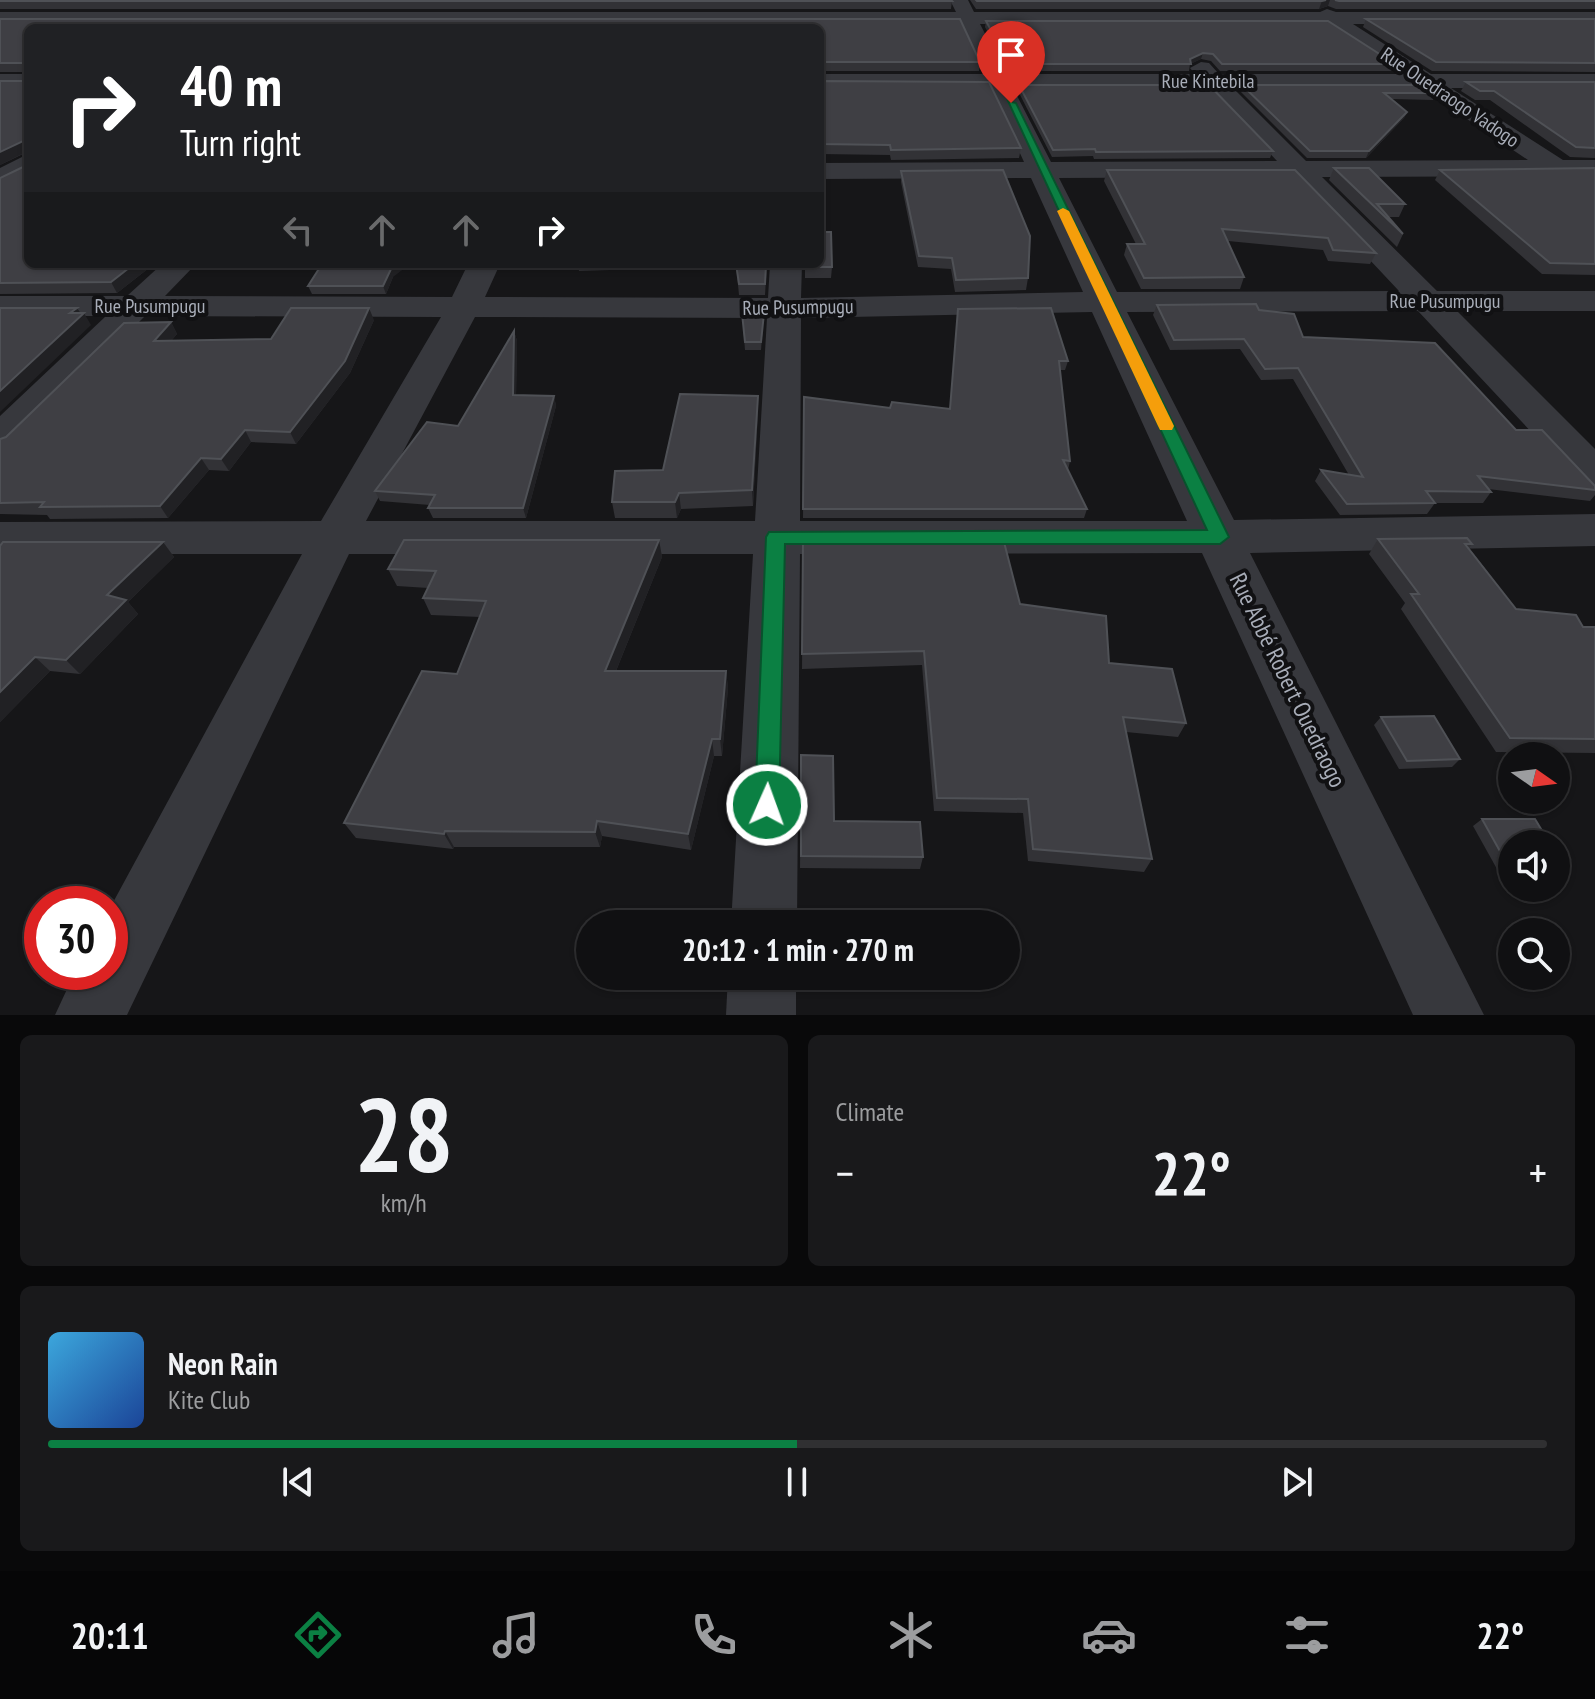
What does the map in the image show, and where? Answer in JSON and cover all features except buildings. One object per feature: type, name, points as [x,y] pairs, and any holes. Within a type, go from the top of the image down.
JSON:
[{"type":"street","points":[[241,23],[277,0]]},
{"type":"street","points":[[424,23],[447,0]]},
{"type":"street","points":[[605,23],[617,0]]},
{"type":"street","name":"Rue Ouedraogo Vadogo","points":[[1305,0],[1595,194]]},
{"type":"street","points":[[0,18],[241,23],[605,23],[964,9],[1144,9],[1331,18],[1595,18]]},
{"type":"street","name":"Rue Abbé Robert Ouedraogo","points":[[964,9],[1449,1015]]},
{"type":"street","points":[[1144,9],[1595,474]]},
{"type":"street","points":[[0,81],[24,81]]},
{"type":"street","name":"Rue Kintebila","points":[[824,81],[1595,81]]},
{"type":"street","points":[[824,171],[1595,168]]},
{"type":"street","points":[[0,438],[176,268]]},
{"type":"street","points":[[90,1015],[333,540],[473,286]]},
{"type":"street","name":"Rue Pusumpugu","points":[[0,306],[136,306],[473,286],[785,286],[1106,302],[1595,301]]},
{"type":"street","points":[[764,910],[785,286]]},
{"type":"street","points":[[0,538],[1220,537],[1595,530]]},
{"type":"street","points":[[761,1015],[762,990]]},
{"type":"slow traffic","points":[[1063,211],[1166,426]]},
{"type":"route","points":[[767,805],[776,537],[1220,537],[1011,103]]}]
